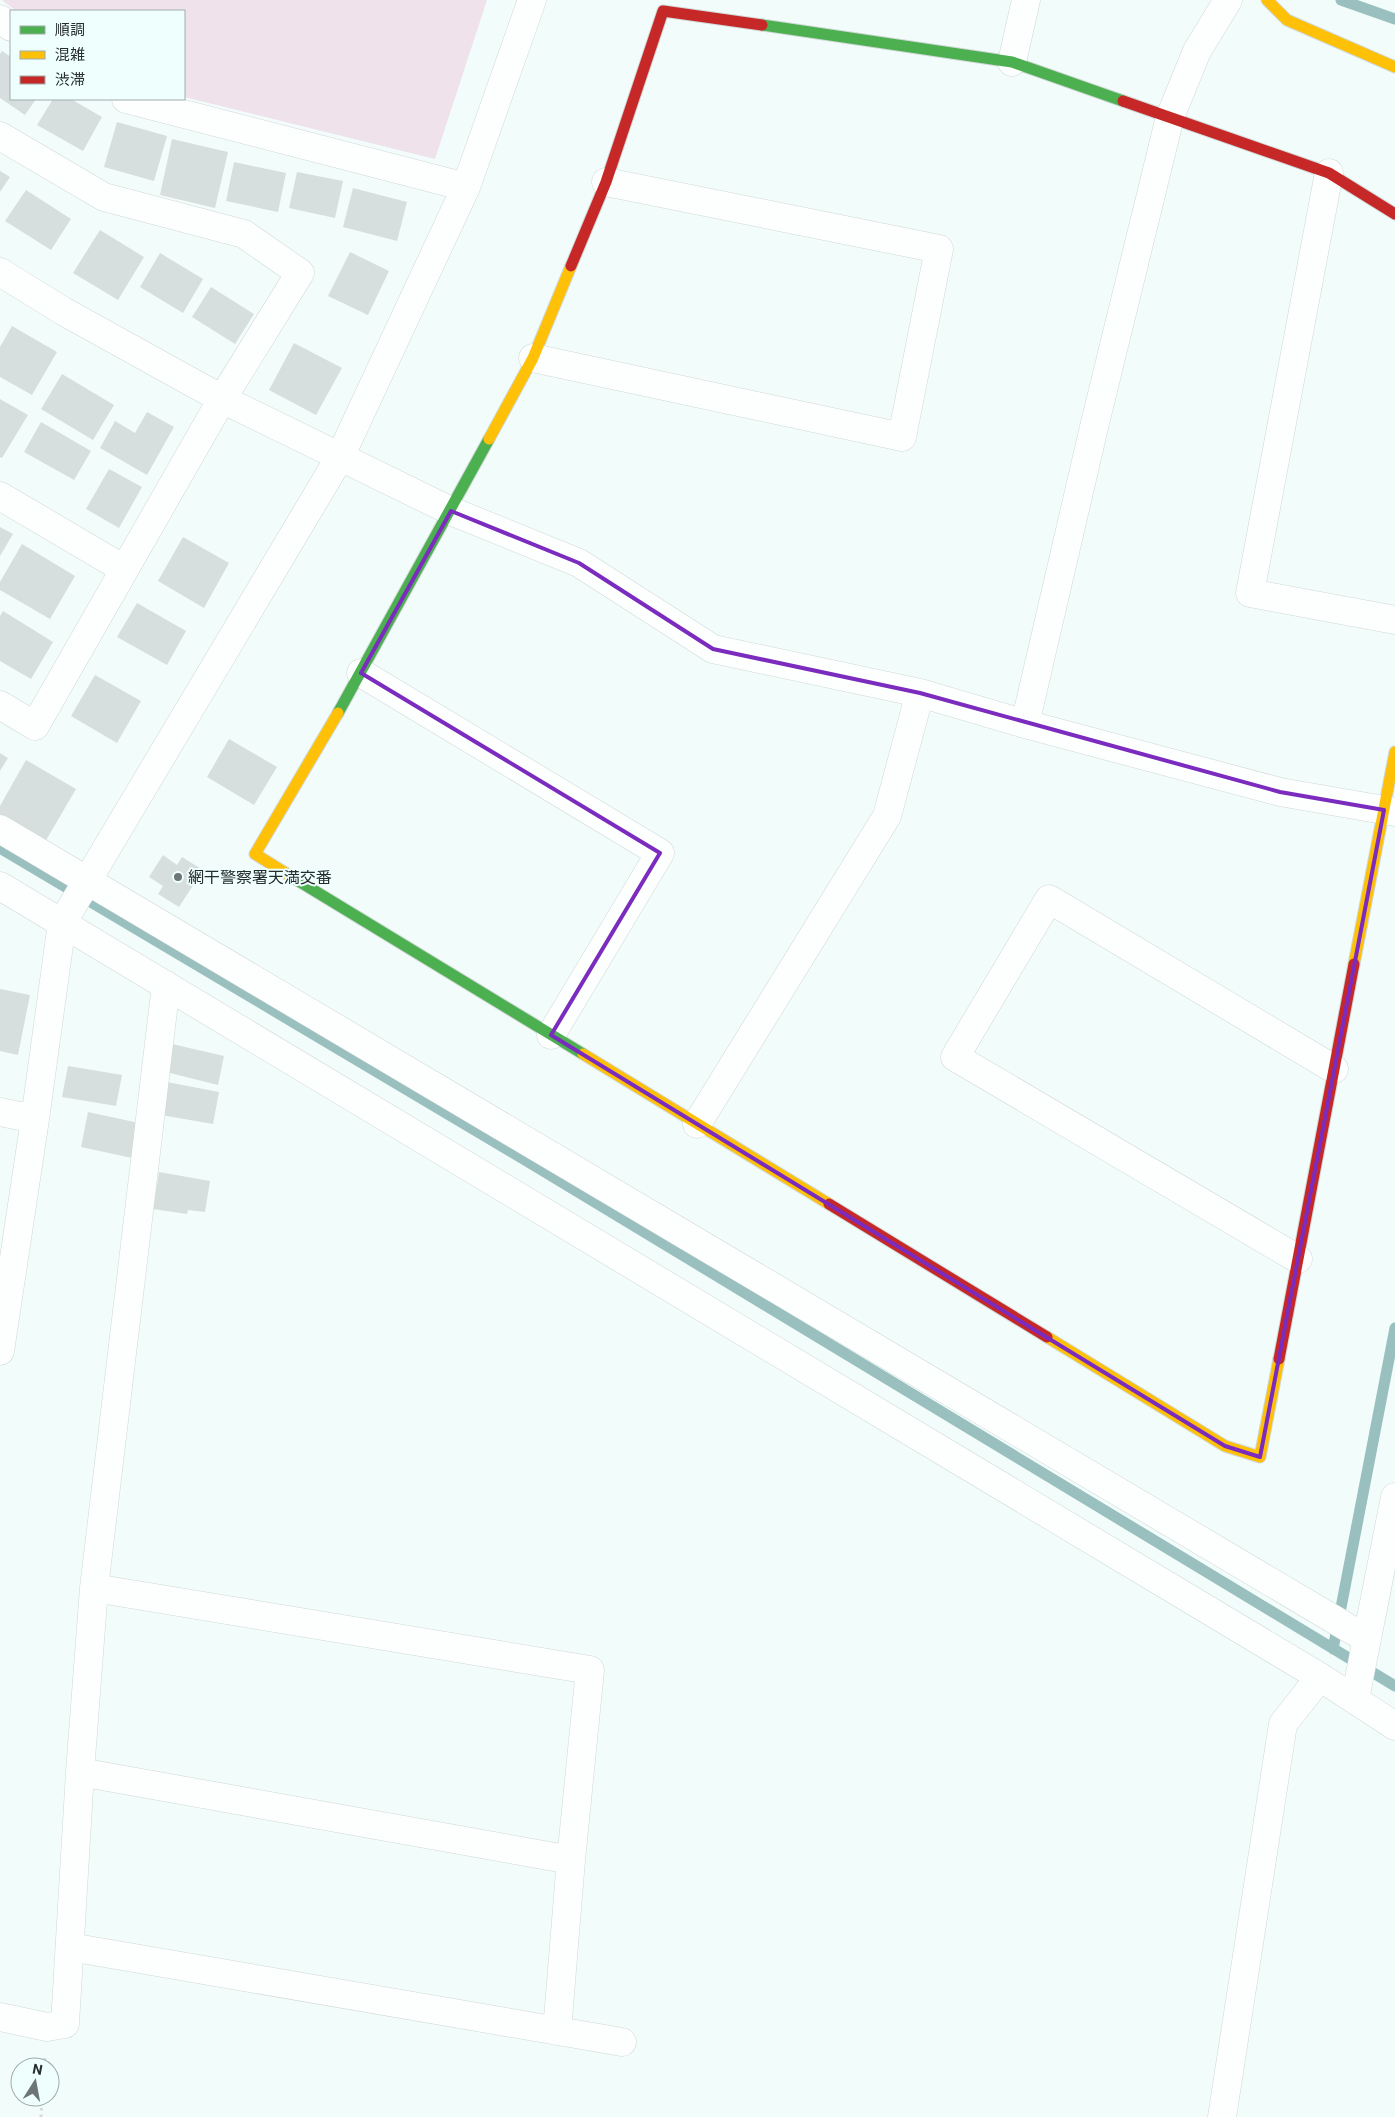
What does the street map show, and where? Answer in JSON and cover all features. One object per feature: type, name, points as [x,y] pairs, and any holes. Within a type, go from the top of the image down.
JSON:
[{"type":"street","points":[[0,1350],[62,923],[340,457],[466,187],[532,0]]},
{"type":"street","points":[[1012,62],[1026,0]]},
{"type":"street","points":[[1025,724],[1095,423],[1170,116],[1197,50],[1228,0]]},
{"type":"street","points":[[1268,0],[1287,20],[1395,67]]},
{"type":"street","points":[[1395,214],[1329,173],[1012,62],[663,6],[606,182],[533,358],[451,511],[255,854],[1225,1446],[1260,1457],[1334,1069],[1390,811],[1395,752]]},
{"type":"street","points":[[130,100],[466,187]]},
{"type":"street","points":[[0,136],[104,197],[244,234],[300,273],[222,399],[35,726],[0,705]]},
{"type":"street","points":[[1329,173],[1250,593],[1395,620]]},
{"type":"street","points":[[533,358],[902,438],[939,249],[606,182]]},
{"type":"street","points":[[0,272],[63,311],[222,399],[451,511],[579,563],[713,649],[920,693],[1025,724],[1280,792],[1390,811]]},
{"type":"street","points":[[0,496],[124,569]]},
{"type":"street","points":[[360,673],[660,853],[551,1035]]},
{"type":"street","points":[[697,1124],[887,816],[920,693]]},
{"type":"street","points":[[0,829],[86,881],[1378,1620]]},
{"type":"street","points":[[0,886],[1320,1677],[1395,1726]]},
{"type":"street","points":[[1298,1259],[955,1057],[1049,899],[1334,1069]]},
{"type":"street","points":[[0,2017],[47,2028],[65,2024],[80,1772],[94,1588],[166,985]]},
{"type":"street","points":[[0,1112],[35,1118]]},
{"type":"street","points":[[1355,1700],[1378,1620],[1395,1497]]},
{"type":"street","points":[[94,1588],[590,1670],[571,1860],[557,2031]]},
{"type":"street","points":[[1222,2117],[1283,1724],[1320,1677]]},
{"type":"street","points":[[80,1772],[571,1860]]},
{"type":"street","points":[[70,1947],[622,2042]]},
{"type":"highlighted area","points":[[451,511],[579,563],[713,649],[920,693],[1280,792],[1384,810],[1260,1457],[1225,1446],[551,1035],[660,853],[361,673]]},
{"type":"shaded area","points":[[2,0],[487,0],[435,159],[185,97],[185,10],[15,10]]},
{"type":"building","points":[[2,51],[10,56],[10,100],[35,100],[25,115],[0,98],[0,54]]},
{"type":"building","points":[[52,100],[73,100],[102,117],[83,151],[37,125]]},
{"type":"building","points":[[117,122],[167,136],[154,181],[104,167]]},
{"type":"building","points":[[172,139],[228,152],[215,208],[160,195]]},
{"type":"building","points":[[234,162],[286,173],[278,212],[226,201]]},
{"type":"building","points":[[0,171],[10,177],[0,192]]},
{"type":"building","points":[[297,172],[343,181],[335,218],[289,208]]},
{"type":"building","points":[[353,188],[407,202],[397,241],[343,227]]},
{"type":"building","points":[[26,190],[71,219],[51,250],[5,221]]},
{"type":"building","points":[[100,230],[144,257],[118,300],[73,273]]},
{"type":"building","points":[[350,252],[389,271],[368,315],[328,296]]},
{"type":"building","points":[[160,253],[203,279],[183,313],[140,287]]},
{"type":"building","points":[[211,287],[254,314],[235,344],[192,317]]},
{"type":"building","points":[[12,326],[57,352],[32,395],[0,377],[0,347]]},
{"type":"building","points":[[294,343],[342,368],[316,415],[269,390]]},
{"type":"building","points":[[62,374],[114,405],[93,440],[41,409]]},
{"type":"building","points":[[0,399],[28,415],[2,458],[0,457]]},
{"type":"building","points":[[147,412],[174,427],[147,475],[100,448],[115,421],[135,433]]},
{"type":"building","points":[[41,422],[91,451],[74,480],[24,452]]},
{"type":"building","points":[[109,469],[142,487],[119,528],[86,509]]},
{"type":"building","points":[[0,527],[13,534],[0,556]]},
{"type":"building","points":[[183,537],[229,563],[204,608],[158,581]]},
{"type":"building","points":[[22,544],[75,576],[50,619],[0,590],[0,582]]},
{"type":"building","points":[[137,603],[186,631],[167,665],[117,637]]},
{"type":"building","points":[[3,611],[53,642],[31,679],[0,661],[0,616]]},
{"type":"building","points":[[95,675],[141,701],[117,743],[71,716]]},
{"type":"building","points":[[229,739],[277,767],[254,805],[207,777]]},
{"type":"building","points":[[0,753],[8,758],[0,771]]},
{"type":"building","points":[[26,760],[76,789],[45,842],[0,817],[0,806]]},
{"type":"building","points":[[163,855],[177,865],[182,857],[203,870],[179,907],[158,894],[163,886],[149,877]]},
{"type":"building","points":[[0,989],[30,995],[18,1055],[0,1051]]},
{"type":"building","points":[[172,1044],[224,1056],[218,1085],[166,1072]]},
{"type":"building","points":[[68,1066],[122,1075],[116,1106],[62,1097]]},
{"type":"building","points":[[167,1082],[219,1092],[213,1124],[161,1115]]},
{"type":"building","points":[[88,1112],[139,1123],[132,1158],[81,1147]]},
{"type":"building","points":[[159,1172],[210,1181],[205,1212],[188,1210],[187,1214],[153,1209]]},
{"type":"waterway","points":[[1341,0],[1395,19]]},
{"type":"waterway","points":[[0,848],[535,1166],[1395,1686]]},
{"type":"waterway","points":[[1333,1649],[1395,1328]]},
{"type":"traffic: fast","points":[[762,25],[1012,62],[1123,101]]},
{"type":"traffic: fast","points":[[338,713],[489,439]]},
{"type":"traffic: fast","points":[[287,874],[583,1054]]},
{"type":"traffic: slow","points":[[1267,0],[1287,20],[1395,67]]},
{"type":"traffic: slow","points":[[489,439],[533,358],[571,266]]},
{"type":"traffic: slow","points":[[287,874],[255,854],[338,713]]},
{"type":"traffic: slow","points":[[1354,964],[1395,752]]},
{"type":"traffic: slow","points":[[583,1054],[829,1204]]},
{"type":"traffic: slow","points":[[1047,1337],[1225,1446],[1260,1457],[1279,1359]]},
{"type":"traffic: jam","points":[[571,266],[606,182],[663,11],[762,25]]},
{"type":"traffic: jam","points":[[1123,101],[1329,173],[1395,214]]},
{"type":"traffic: jam","points":[[1279,1359],[1354,964]]},
{"type":"traffic: jam","points":[[829,1204],[1047,1337]]},
{"type":"place","name":"網干警察署天満交番","points":[[178,877]]}]
